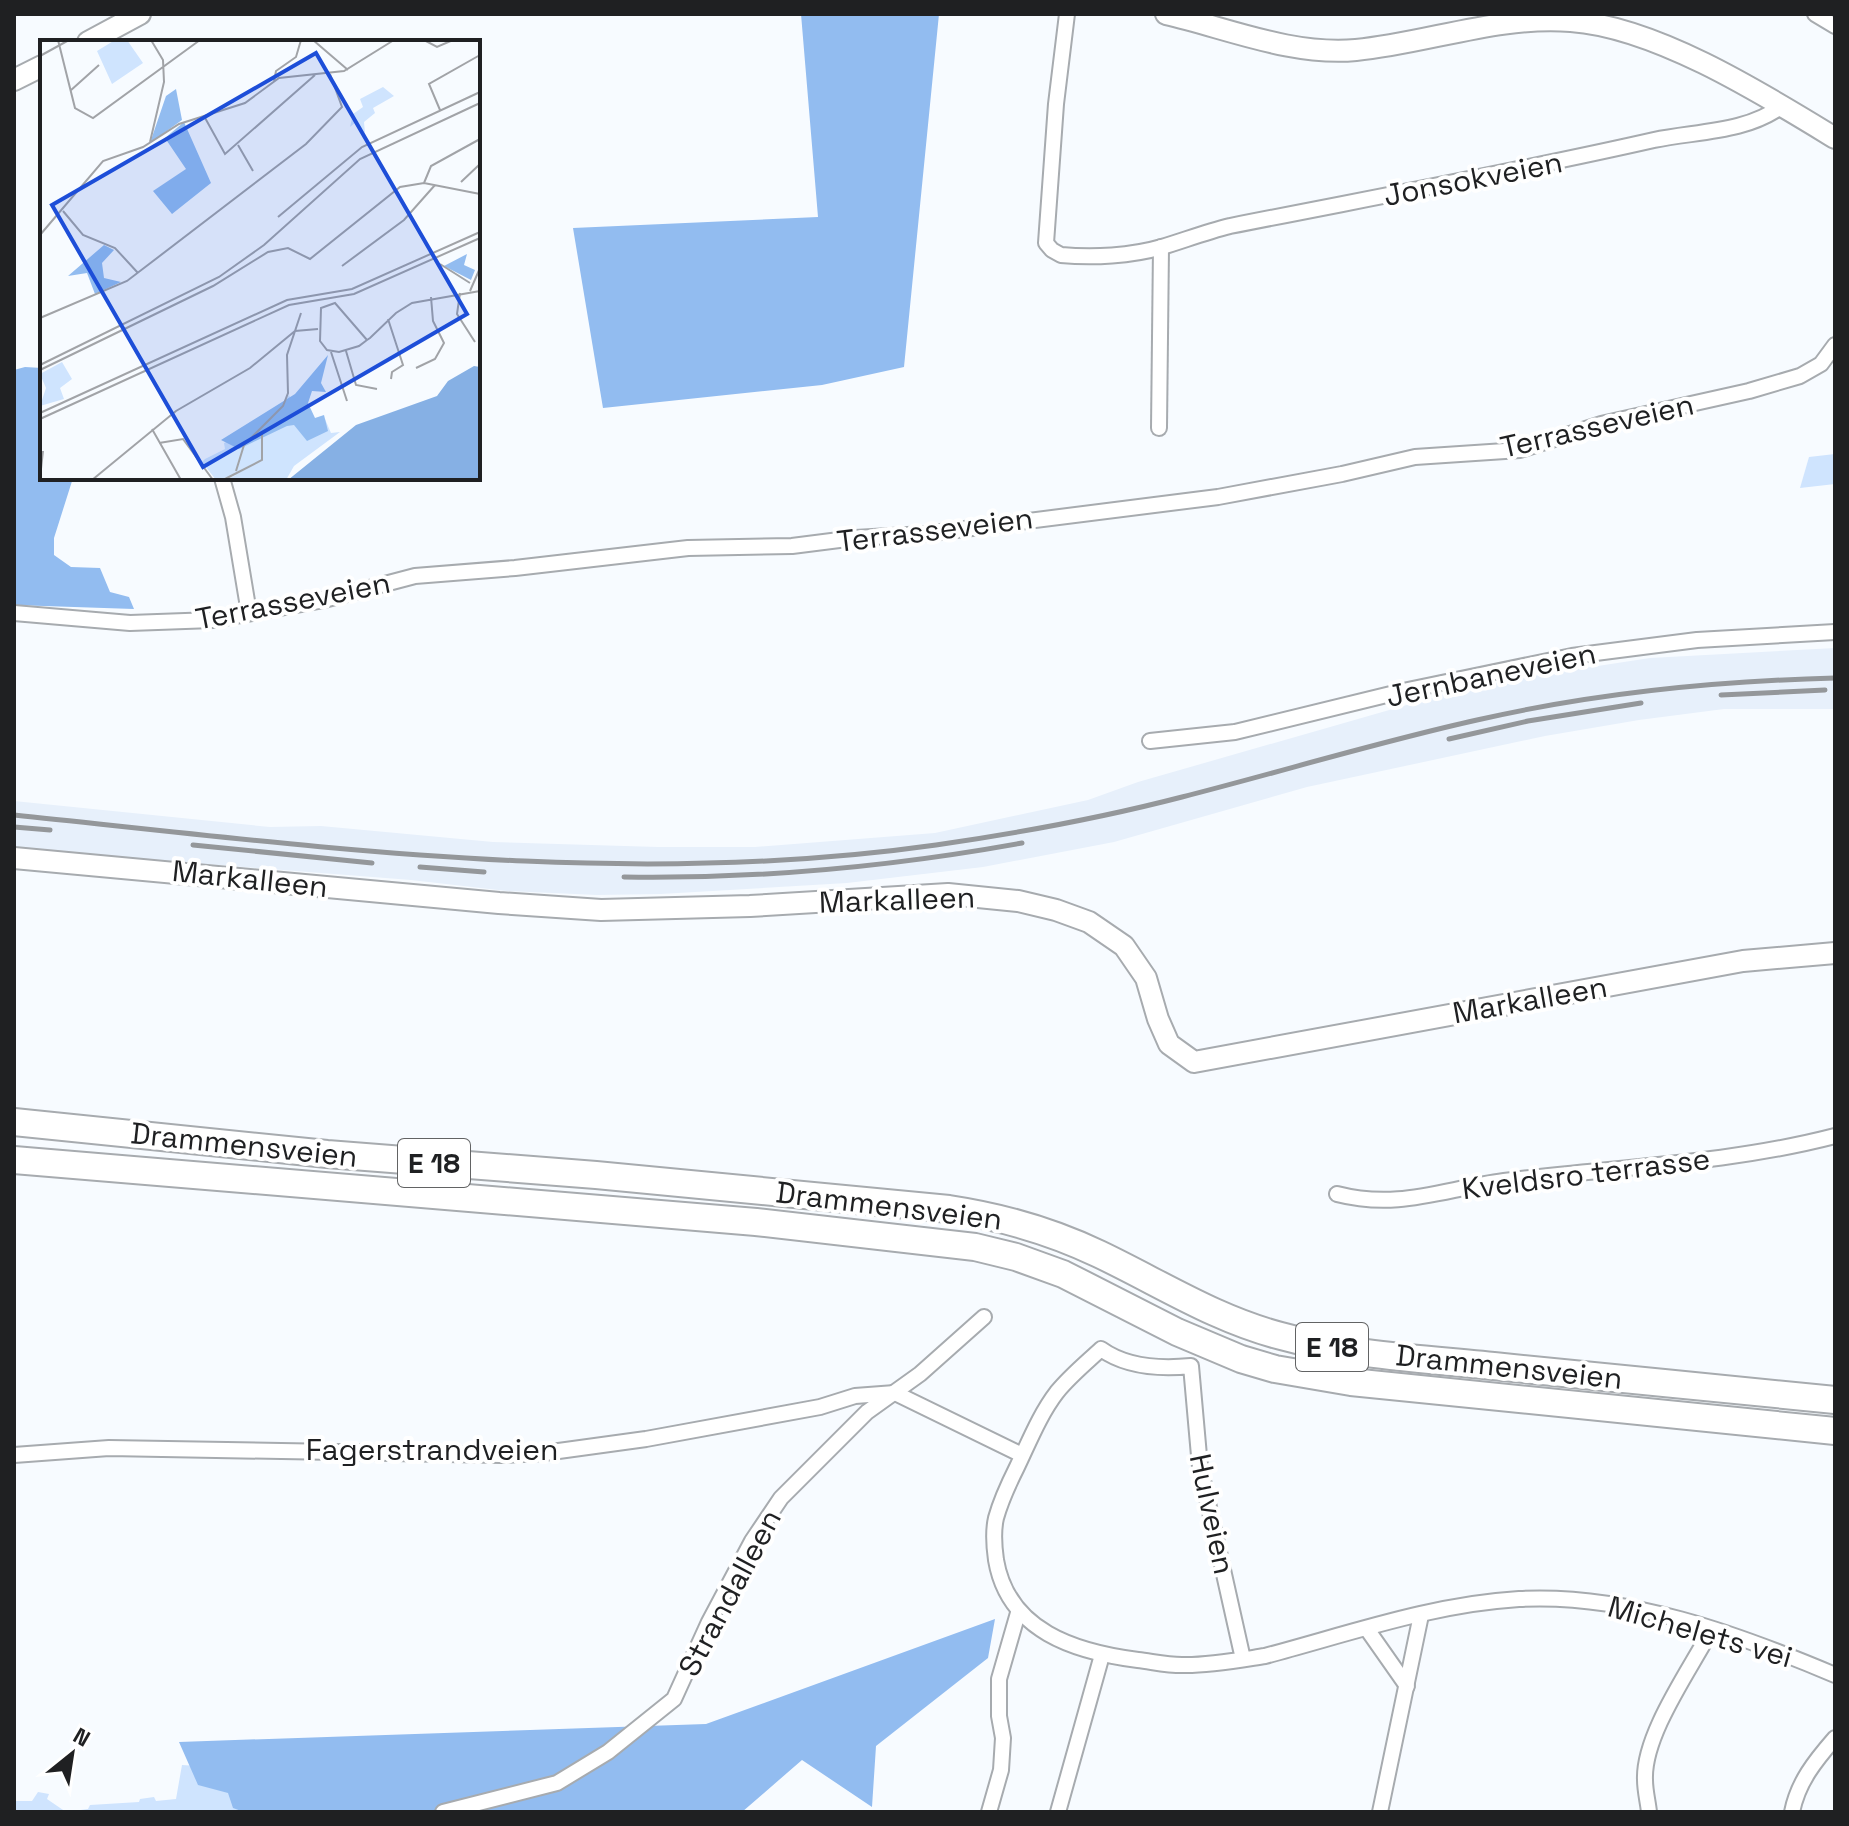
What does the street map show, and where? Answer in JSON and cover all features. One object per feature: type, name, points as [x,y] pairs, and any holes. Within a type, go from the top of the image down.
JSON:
[{"type":"highway","name":"Drammensveien","points":[[14,1122],[327,1154],[596,1175],[965,1211],[1005,1219],[1052,1234],[1221,1316],[1261,1331],[1321,1345],[1418,1358],[1835,1400]]},
{"type":"highway","name":"Drammensveien","points":[[14,1160],[756,1222],[944,1242],[997,1251],[1042,1265],[1209,1347],[1275,1369],[1351,1382],[1835,1431]]},
{"type":"main road","points":[[92,40],[140,14]]},
{"type":"main road","points":[[1166,14],[1288,46],[1354,50],[1541,17],[1573,21],[1629,33],[1724,74],[1835,138]]},
{"type":"main road","points":[[14,80],[40,67]]},
{"type":"main road","name":"Markalleen","points":[[14,858],[601,910],[709,908],[948,894],[1018,901],[1089,922],[1124,946],[1146,978],[1169,1044],[1194,1062],[1743,961],[1835,953]]},
{"type":"street","name":"Jonsokveien","points":[[1067,14],[1056,104],[1046,243],[1061,255],[1123,254],[1161,247],[1188,236],[1230,226],[1741,125],[1767,117],[1782,106]]},
{"type":"street","points":[[1815,14],[1835,26]]},
{"type":"street","points":[[1159,428],[1161,247]]},
{"type":"street","name":"Terrasseveien","points":[[14,613],[108,622],[213,620],[324,600],[415,576],[676,549],[792,546],[925,534],[1218,497],[1415,457],[1520,450],[1601,424],[1749,391],[1800,376],[1821,364],[1835,345]]},
{"type":"street","points":[[223,480],[233,517],[249,613]]},
{"type":"street","name":"Jernbaneveien","points":[[1150,741],[1249,729],[1403,691],[1572,656],[1697,640],[1835,632]]},
{"type":"street","name":"Kveldsro terrasse","points":[[1337,1194],[1358,1199],[1402,1201],[1502,1182],[1653,1167],[1801,1145],[1835,1136]]},
{"type":"street","name":"Strandalleen","points":[[443,1812],[557,1783],[608,1752],[674,1699],[709,1622],[752,1541],[781,1498],[867,1412],[895,1393],[984,1317]]},
{"type":"street","name":"Hulveien","points":[[1022,1455],[1055,1394],[1101,1349],[1120,1361],[1135,1364],[1176,1368],[1191,1366],[1200,1467],[1243,1659]]},
{"type":"street","points":[[895,1393],[1022,1455],[995,1521],[994,1546],[998,1574],[1018,1613],[999,1679],[999,1716],[1003,1738],[1001,1770],[989,1812]]},
{"type":"street","name":"Fagerstrandveien","points":[[14,1455],[109,1448],[501,1455],[544,1453],[646,1439],[820,1407],[855,1396],[895,1393]]},
{"type":"street","name":"Michelets vei","points":[[1018,1613],[1032,1625],[1102,1655],[1185,1666],[1243,1659],[1478,1604],[1554,1599],[1595,1601],[1652,1612],[1711,1630],[1835,1675]]},
{"type":"street","points":[[1380,1812],[1421,1615]]},
{"type":"street","points":[[1367,1629],[1407,1686]]},
{"type":"street","points":[[1649,1812],[1644,1779],[1648,1756],[1665,1711],[1711,1630]]},
{"type":"street","points":[[1058,1812],[1102,1655]]},
{"type":"street","points":[[1792,1812],[1796,1792],[1815,1761],[1835,1738]]},
{"type":"shaded area","points":[[801,14],[939,14],[904,367],[822,385],[603,408],[573,228],[818,217]]},
{"type":"shaded area","points":[[40,368],[40,480],[72,480],[54,538],[54,555],[71,567],[100,568],[110,592],[129,597],[134,609],[14,605],[14,370]]},
{"type":"shaded area","points":[[1835,454],[1835,484],[1800,488],[1809,457]]},
{"type":"shaded area","points":[[1835,648],[1835,709],[1724,709],[1545,736],[1307,787],[1114,842],[983,867],[847,883],[597,895],[507,891],[411,880],[14,849],[14,801],[270,827],[321,826],[493,842],[755,847],[935,833],[1088,800],[1138,782],[1452,692],[1650,658]]},
{"type":"shaded area","points":[[995,1619],[988,1658],[876,1746],[872,1807],[802,1760],[742,1812],[244,1812],[233,1808],[228,1793],[198,1785],[179,1742],[706,1724]]},
{"type":"shaded area","points":[[182,1765],[259,1770],[269,1812],[66,1812],[88,1809],[90,1805],[139,1802],[140,1799],[154,1797],[156,1801],[176,1799]]},
{"type":"shaded area","points":[[38,1792],[49,1794],[47,1799],[66,1812],[14,1812],[14,1801],[32,1801]]},
{"type":"railway","points":[[14,815],[360,850],[475,858],[590,863],[705,863],[820,858],[936,845],[1090,818],[1182,797],[1366,747],[1566,702],[1700,685],[1835,678]]},
{"type":"railway","points":[[1721,695],[1825,690]]},
{"type":"railway","points":[[1449,739],[1528,721],[1641,703]]},
{"type":"railway","points":[[14,827],[50,830]]},
{"type":"railway","points":[[624,877],[724,876],[823,870],[923,859],[1022,843]]},
{"type":"railway","points":[[193,845],[372,863]]},
{"type":"railway","points":[[420,867],[484,872]]}]
